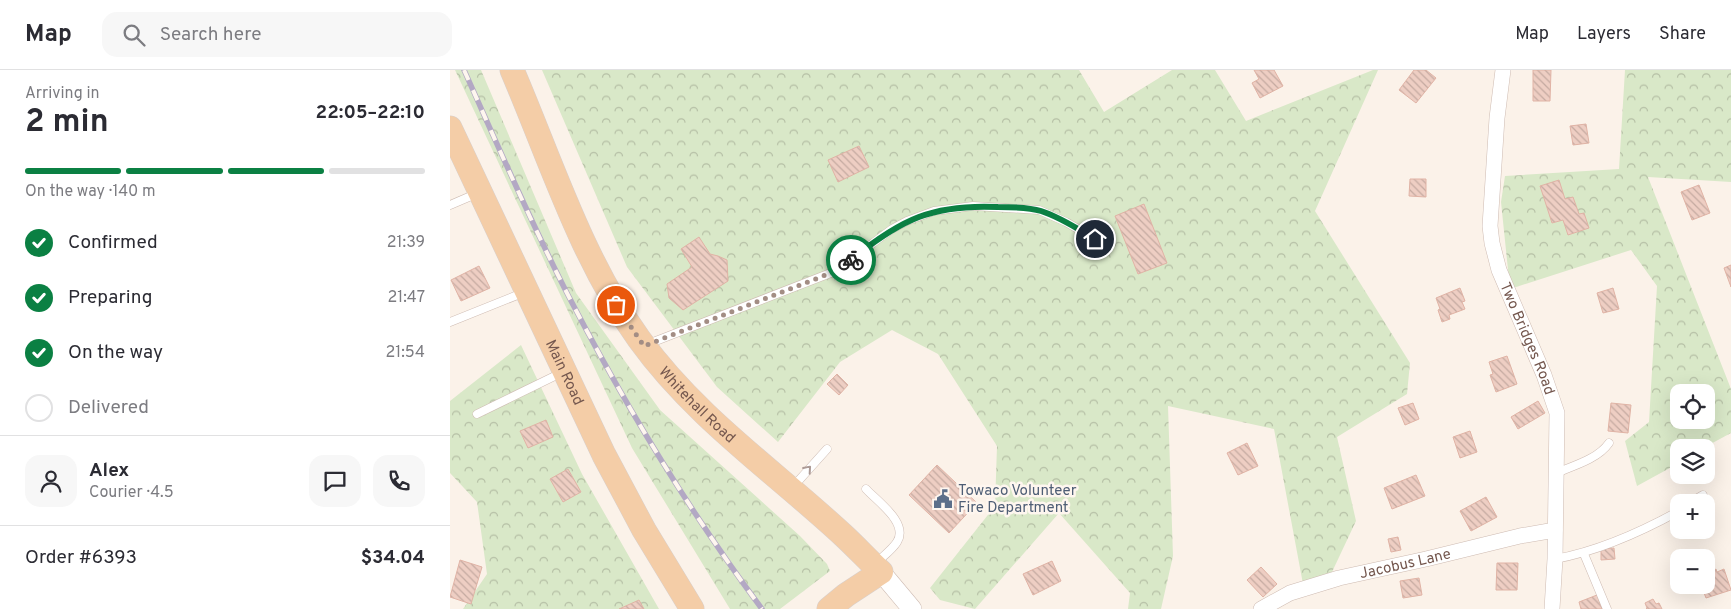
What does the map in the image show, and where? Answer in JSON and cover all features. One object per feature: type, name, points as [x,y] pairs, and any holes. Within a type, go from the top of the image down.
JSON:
[{"type":"main road","name":"Whitehall Road","points":[[512,70],[569,209],[599,275],[616,305],[644,346],[695,405],[844,535],[877,569]]},
{"type":"main road","name":"Main Road","points":[[450,128],[459,155],[480,192],[604,455],[644,530],[692,609]]},
{"type":"main road","points":[[829,609],[877,569]]},
{"type":"street","name":"Two Bridges Road","points":[[1503,70],[1497,118],[1490,226],[1492,243],[1502,280],[1553,396],[1557,413],[1552,609]]},
{"type":"street","name":"Jacobus Lane","points":[[1261,609],[1290,593],[1339,578],[1426,560],[1520,536],[1555,530]]},
{"type":"street","name":"Whitehall Road","points":[[877,569],[912,609]]},
{"type":"lane","points":[[450,205],[480,192]]},
{"type":"lane","points":[[644,346],[841,269],[872,243],[892,230],[907,221],[934,211],[973,206],[1039,210],[1066,222],[1095,239]]},
{"type":"lane","points":[[450,322],[527,292]]},
{"type":"lane","points":[[477,414],[564,372]]},
{"type":"lane","points":[[1556,473],[1598,455],[1609,443]]},
{"type":"lane","points":[[791,490],[827,449]]},
{"type":"lane","points":[[866,489],[898,522],[900,531],[898,541],[877,569]]},
{"type":"lane","points":[[1554,559],[1584,554],[1648,528],[1670,516]]},
{"type":"lane","points":[[1584,554],[1607,609]]},
{"type":"green space","points":[[455,70],[481,70],[576,293],[660,410],[800,536],[827,564],[830,571],[780,609],[730,609],[632,448]]},
{"type":"green space","points":[[542,70],[1079,70],[1104,112],[1172,70],[1215,70],[1246,121],[1373,70],[1378,70],[1315,211],[1410,363],[1407,394],[1337,437],[1356,521],[1332,572],[1303,584],[1274,429],[1168,406],[1173,556],[1161,609],[1128,609],[1130,593],[1059,513],[975,609],[940,600],[930,588],[995,506],[997,446],[938,354],[892,330],[840,362],[778,442],[717,387],[627,267]]},
{"type":"green space","points":[[1625,70],[1731,70],[1731,182],[1648,177],[1731,389],[1731,433],[1715,442],[1715,439],[1670,439],[1670,468],[1637,486],[1625,441],[1649,422],[1657,286],[1631,250],[1510,289],[1501,202],[1505,176],[1619,169]]},
{"type":"green space","points":[[521,345],[582,474],[659,609],[463,609],[487,574],[477,502],[450,473],[450,401]]},
{"type":"building","points":[[1254,70],[1274,70],[1283,86],[1260,98],[1252,83],[1259,79]]},
{"type":"building","points":[[1414,70],[1426,70],[1436,78],[1416,103],[1399,90]]},
{"type":"building","points":[[1533,70],[1551,70],[1550,101],[1533,101]]},
{"type":"building","points":[[1586,124],[1589,143],[1573,145],[1570,126]]},
{"type":"building","points":[[859,146],[869,167],[838,182],[828,160]]},
{"type":"building","points":[[1410,179],[1426,179],[1426,197],[1409,196]]},
{"type":"building","points":[[1559,180],[1565,199],[1573,197],[1579,214],[1584,213],[1589,228],[1568,235],[1563,220],[1552,223],[1540,186]]},
{"type":"building","points":[[1699,185],[1710,213],[1692,220],[1681,192]]},
{"type":"building","points":[[1144,204],[1167,263],[1138,274],[1115,216]]},
{"type":"building","points":[[699,237],[710,254],[727,260],[728,281],[683,310],[669,298],[667,284],[692,267],[681,249]]},
{"type":"building","points":[[1731,265],[1731,287],[1724,268]]},
{"type":"building","points":[[479,266],[490,288],[461,301],[451,280]]},
{"type":"building","points":[[1460,288],[1465,301],[1462,302],[1465,309],[1449,315],[1450,319],[1442,322],[1436,298]]},
{"type":"building","points":[[1613,288],[1619,309],[1603,313],[1597,293]]},
{"type":"building","points":[[1507,356],[1517,384],[1496,392],[1490,375],[1493,374],[1489,362]]},
{"type":"building","points":[[837,374],[848,385],[839,395],[827,384]]},
{"type":"building","points":[[1538,401],[1545,413],[1518,429],[1511,417]]},
{"type":"building","points":[[1413,403],[1419,419],[1405,425],[1398,408]]},
{"type":"building","points":[[1611,403],[1631,405],[1628,433],[1608,431]]},
{"type":"building","points":[[546,420],[553,437],[528,448],[520,431]]},
{"type":"building","points":[[1470,431],[1477,452],[1460,458],[1453,437]]},
{"type":"building","points":[[1247,443],[1258,466],[1238,475],[1227,453]]},
{"type":"building","name":"Towaco Volunteer Fire Department","points":[[937,465],[977,503],[949,533],[909,495]]},
{"type":"building","points":[[568,469],[581,492],[563,502],[550,479]]},
{"type":"building","points":[[1416,475],[1425,496],[1392,509],[1384,488]]},
{"type":"building","points":[[1486,497],[1497,517],[1471,531],[1460,511]]},
{"type":"building","points":[[1398,537],[1401,550],[1391,552],[1388,539]]},
{"type":"building","points":[[1614,548],[1615,559],[1601,560],[1601,549]]},
{"type":"building","points":[[460,560],[482,567],[471,604],[450,597]]},
{"type":"building","points":[[1052,561],[1061,581],[1033,595],[1023,574]]},
{"type":"building","points":[[1497,563],[1518,563],[1517,590],[1496,590]]},
{"type":"building","points":[[1261,567],[1277,584],[1263,597],[1247,580]]},
{"type":"building","points":[[1724,569],[1731,590],[1706,598],[1704,594],[1715,594],[1715,570],[1717,572]]},
{"type":"building","points":[[1419,578],[1422,595],[1403,598],[1400,581]]},
{"type":"building","points":[[1597,595],[1602,609],[1581,609],[1579,602]]},
{"type":"building","points":[[1653,599],[1656,604],[1659,603],[1662,609],[1646,609],[1645,603]]},
{"type":"building","points":[[639,600],[644,609],[619,609]]},
{"type":"railway","points":[[464,70],[541,241],[590,337],[659,457],[709,534],[762,609]]},
{"type":"way so far","points":[[616,305],[644,346],[841,269],[851,260]]},
{"type":"place","name":"Towaco Volunteer Fire Department","points":[[943,499]]},
{"type":"route","points":[[851,260],[872,243],[907,221],[947,208],[973,206],[1039,210],[1066,222],[1095,239]]}]
